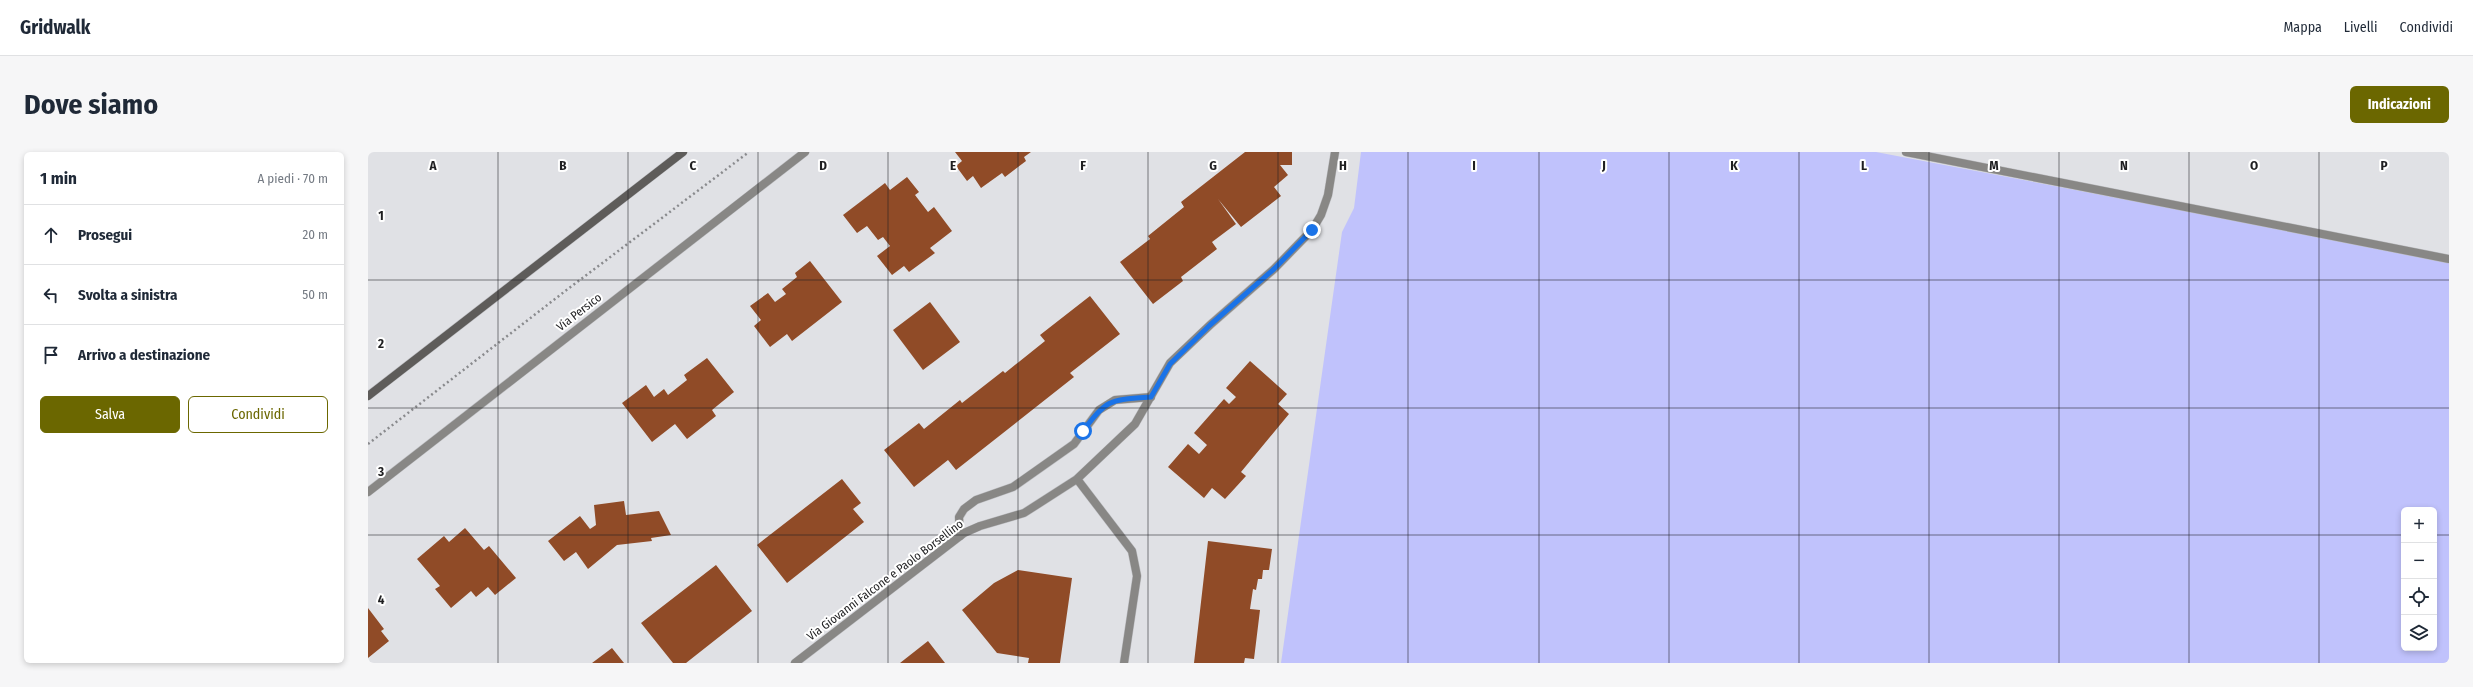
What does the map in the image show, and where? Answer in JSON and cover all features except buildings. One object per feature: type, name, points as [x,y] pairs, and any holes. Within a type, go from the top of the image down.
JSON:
[{"type":"street","points":[[368,396],[683,152]]},
{"type":"street","name":"Via Persico","points":[[368,492],[805,152]]},
{"type":"street","name":"Via Giovanni Falcone e Paolo Borsellino","points":[[795,663],[960,536],[980,526],[1024,513],[1077,479],[1135,424],[1170,364],[1210,325],[1274,269],[1312,230],[1321,215],[1328,195],[1335,152]]},
{"type":"street","points":[[1906,152],[2449,259]]},
{"type":"street","points":[[960,536],[959,517],[964,509],[976,500],[1013,487],[1074,444],[1099,410],[1115,400],[1151,397]]},
{"type":"street","points":[[1077,479],[1132,551],[1137,576],[1124,663]]},
{"type":"path","points":[[368,444],[564,292],[749,152]]},
{"type":"shaded area","points":[[1361,152],[1876,152],[2449,261],[2449,663],[1281,663],[1342,232],[1354,208]]},
{"type":"route","points":[[1083,431],[1099,410],[1115,400],[1151,397],[1170,364],[1210,325],[1274,269],[1312,230]]}]
